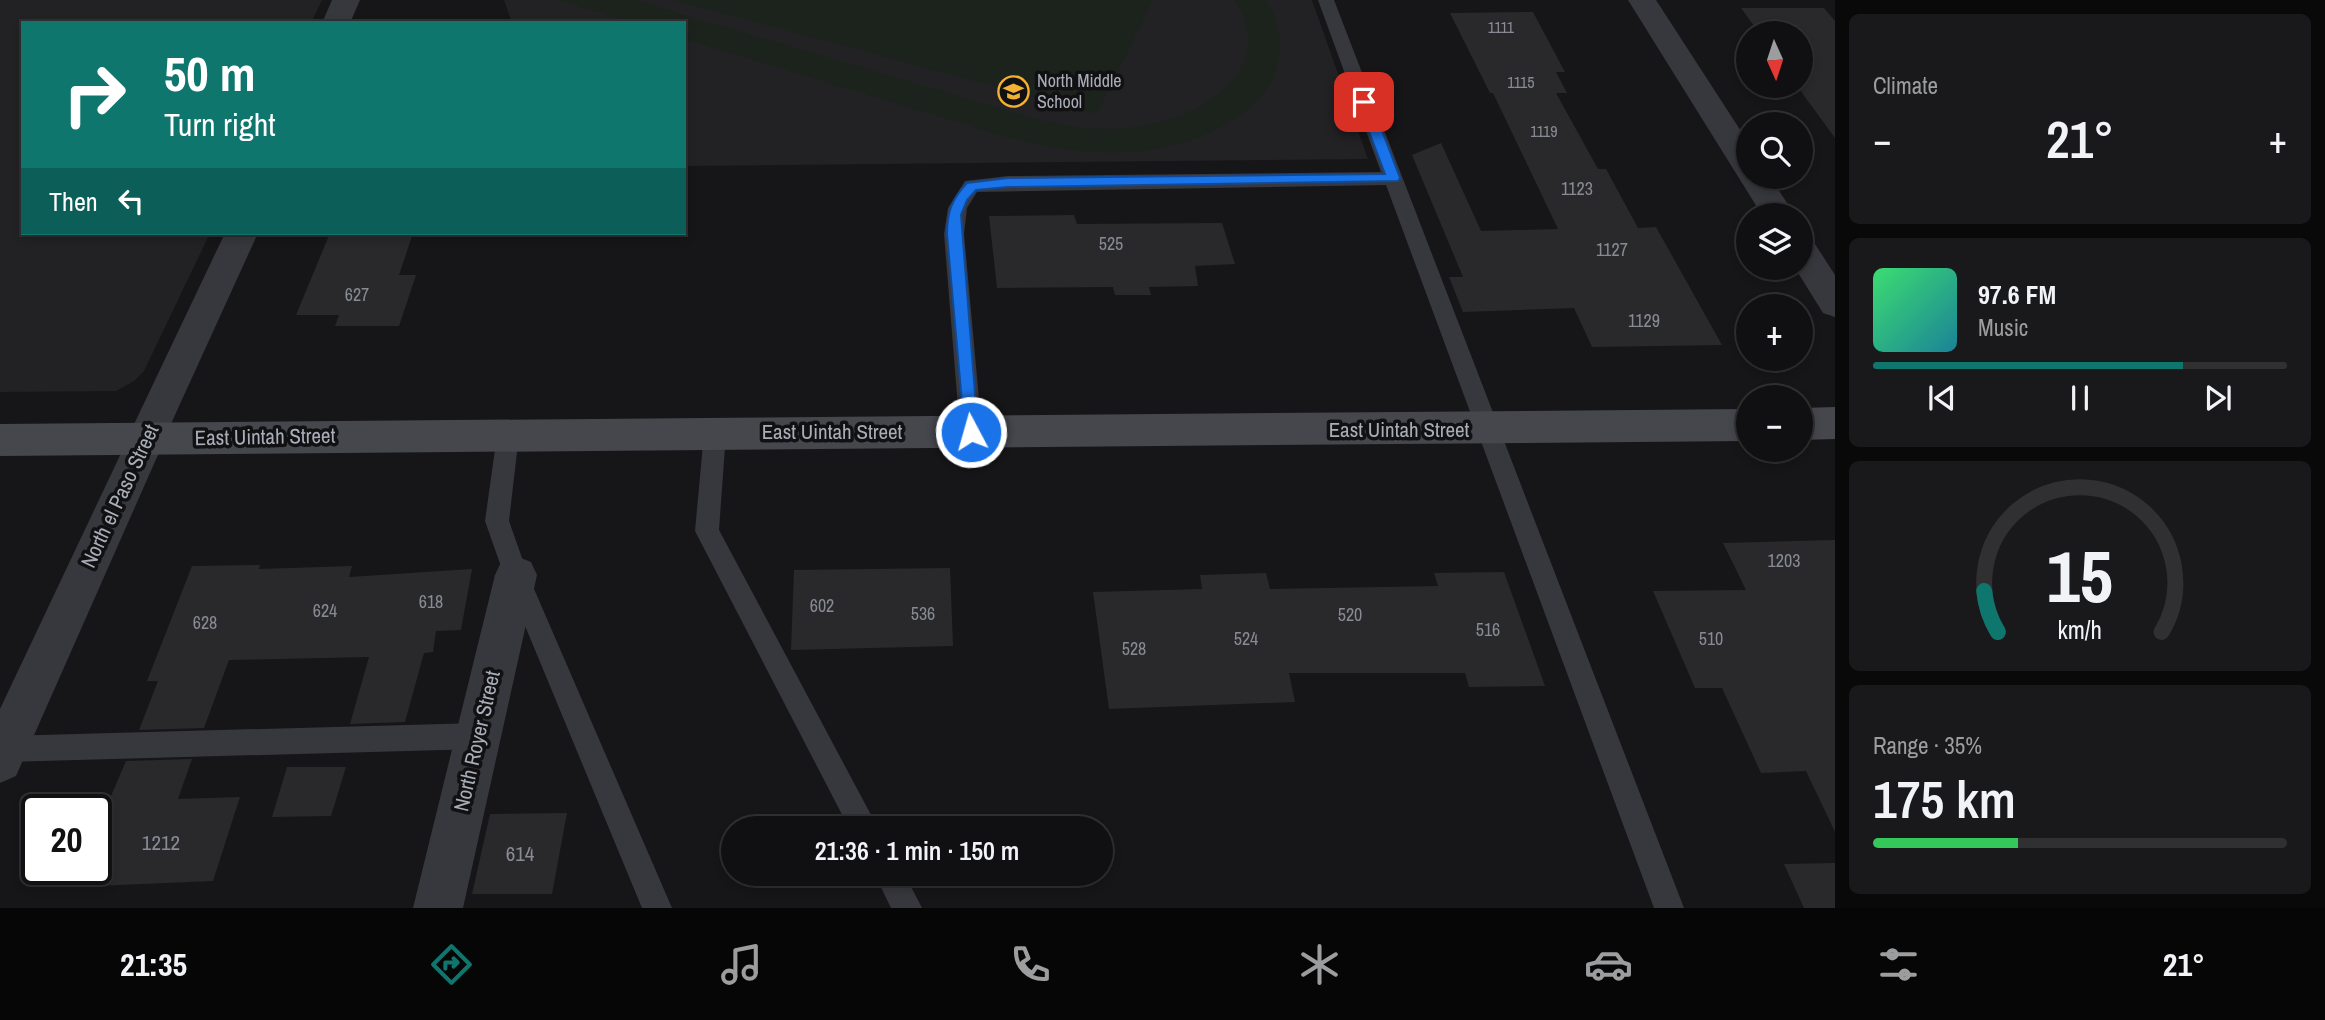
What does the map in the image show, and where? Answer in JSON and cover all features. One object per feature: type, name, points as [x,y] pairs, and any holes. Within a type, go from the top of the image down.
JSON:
[{"type":"main road","points":[[1813,424],[1835,423]]},
{"type":"main road","name":"East Uintah Street","points":[[0,440],[1736,425]]},
{"type":"street","points":[[337,21],[346,0]]},
{"type":"street","points":[[1642,0],[1736,148]]},
{"type":"street","name":"North el Paso Street","points":[[3,754],[240,235]]},
{"type":"street","points":[[1813,269],[1835,304]]},
{"type":"street","name":"North Royer Street","points":[[438,908],[516,575]]},
{"type":"lane","points":[[1326,0],[1669,908]]},
{"type":"lane","points":[[971,432],[954,215],[961,197],[972,186],[1008,183],[1393,178]]},
{"type":"lane","points":[[715,433],[707,531],[858,816]]},
{"type":"lane","points":[[508,435],[497,521],[516,575],[657,908]]},
{"type":"lane","points":[[3,754],[479,736]]},
{"type":"lane","points":[[895,886],[907,908]]},
{"type":"shaded area","points":[[0,0],[322,0],[312,21],[21,21],[21,235],[209,235],[144,371],[134,381],[116,391],[0,392]]},
{"type":"shaded area","name":"North Middle School","points":[[504,0],[1312,0],[1368,159],[686,166],[686,21],[511,21]]},
{"type":"shaded area","points":[[558,0],[634,0],[1040,120],[1091,128],[1129,128],[1165,121],[1209,100],[1228,85],[1241,67],[1248,47],[1246,25],[1234,0],[1266,0],[1278,28],[1280,57],[1274,77],[1260,97],[1229,122],[1204,135],[1149,150],[1093,152],[1010,138],[686,40],[686,21],[626,21]]},
{"type":"shaded area","points":[[674,0],[1153,0],[1097,114]]},
{"type":"building","points":[[1741,8],[1824,8],[1835,21],[1835,138],[1806,98],[1813,98],[1813,21],[1750,21]]},
{"type":"building","points":[[1533,12],[1565,72],[1556,72],[1567,93],[1556,93],[1598,169],[1606,169],[1638,228],[1656,227],[1722,345],[1592,347],[1574,308],[1463,312],[1449,277],[1463,277],[1412,155],[1441,143],[1481,231],[1558,229],[1493,93],[1490,93],[1450,13]]},
{"type":"building","points":[[1074,215],[1077,224],[1222,223],[1235,264],[1195,266],[1198,286],[1149,287],[1151,295],[1115,295],[1113,287],[997,288],[989,216]]},
{"type":"building","points":[[329,235],[412,235],[399,275],[416,275],[399,326],[335,326],[339,315],[296,315]]},
{"type":"building","points":[[1835,540],[1835,832],[1806,771],[1761,773],[1722,688],[1695,688],[1653,591],[1746,590],[1723,543]]},
{"type":"building","points":[[260,565],[259,569],[352,566],[349,577],[472,569],[461,630],[436,631],[433,652],[424,653],[405,722],[350,724],[369,657],[229,660],[204,728],[139,730],[158,681],[147,681],[192,566]]},
{"type":"building","points":[[950,568],[953,646],[791,650],[794,570]]},
{"type":"building","points":[[1504,572],[1545,686],[1469,687],[1465,673],[1289,673],[1295,702],[1109,709],[1093,592],[1202,589],[1200,575],[1266,573],[1270,589],[1438,586],[1434,573]]},
{"type":"building","points":[[192,759],[178,799],[240,797],[213,881],[96,886],[112,885],[112,794],[126,761]]},
{"type":"building","points":[[287,767],[346,767],[331,816],[272,817]]},
{"type":"building","points":[[567,813],[552,894],[472,894],[490,814]]},
{"type":"building","points":[[1835,863],[1835,908],[1804,908],[1784,864]]},
{"type":"place","name":"North Middle School","points":[[1014,91]]},
{"type":"route","points":[[971,432],[959,311],[954,215],[961,197],[972,186],[1008,183],[1393,178],[1364,102]]}]
